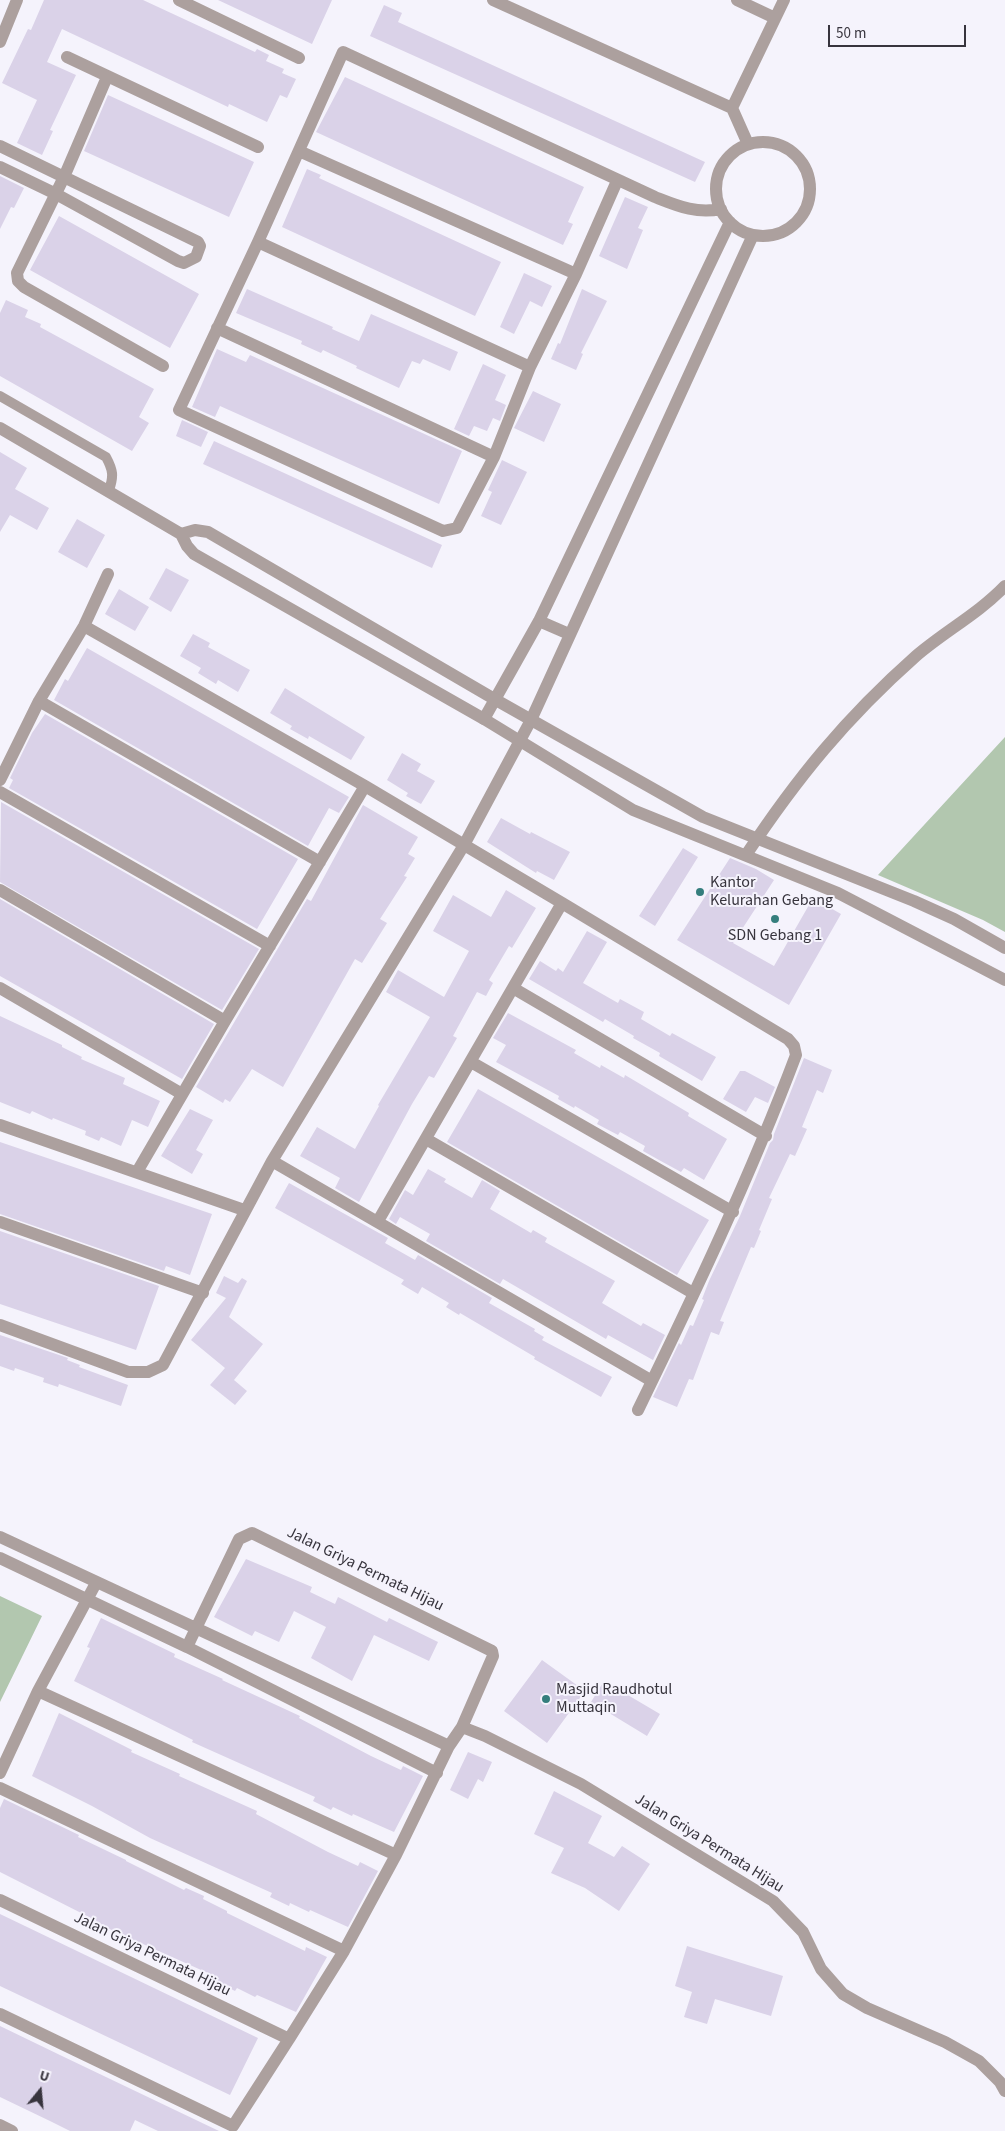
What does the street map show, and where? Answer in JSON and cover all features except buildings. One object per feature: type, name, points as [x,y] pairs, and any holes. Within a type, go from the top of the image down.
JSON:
[{"type":"street","points":[[0,42],[17,0]]},
{"type":"street","points":[[179,0],[298,58]]},
{"type":"street","points":[[493,0],[732,108],[748,144]]},
{"type":"street","points":[[737,0],[775,18]]},
{"type":"street","points":[[732,108],[784,0]]},
{"type":"street","points":[[617,181],[576,274],[530,367],[494,457],[457,528],[443,531],[179,410],[300,151],[343,52],[617,181],[687,210],[706,212],[721,209]]},
{"type":"street","points":[[67,57],[258,147]]},
{"type":"street","points":[[107,77],[64,177],[17,273],[18,281],[24,287],[163,366]]},
{"type":"street","points":[[763,142],[778,144],[791,151],[802,162],[809,175],[811,190],[808,205],[801,218],[790,228],[776,234],[753,235],[741,230],[730,222],[721,209],[717,186],[723,164],[734,152],[748,144],[763,142]]},
{"type":"street","points":[[0,146],[198,242],[200,246],[196,257],[184,263],[178,261],[56,194],[0,167]]},
{"type":"street","points":[[300,151],[576,274]]},
{"type":"street","points":[[484,719],[539,621],[730,222]]},
{"type":"street","points":[[0,1325],[128,1372],[148,1372],[163,1365],[244,1210],[272,1161],[464,845],[520,742],[753,235]]},
{"type":"street","points":[[258,242],[530,367]]},
{"type":"street","points":[[217,328],[494,457]]},
{"type":"street","points":[[0,428],[109,490],[181,534],[186,546],[194,554],[484,719],[633,810],[862,904],[1005,980]]},
{"type":"street","points":[[181,534],[195,530],[208,532],[496,700],[703,817],[914,901],[954,919],[1005,948]]},
{"type":"street","points":[[0,780],[39,701],[84,626],[108,574]]},
{"type":"street","points":[[746,855],[796,781],[844,726],[892,678],[931,643],[985,606],[1005,586]]},
{"type":"street","points":[[539,621],[569,634]]},
{"type":"street","points":[[84,626],[365,786],[788,1039],[794,1046],[796,1055],[766,1136],[638,1410]]},
{"type":"street","points":[[39,701],[320,862]]},
{"type":"street","points":[[137,1172],[225,1020],[365,786]]},
{"type":"street","points":[[0,792],[270,946]]},
{"type":"street","points":[[0,890],[225,1020]]},
{"type":"street","points":[[378,1221],[562,903]]},
{"type":"street","points":[[0,988],[182,1094]]},
{"type":"street","points":[[513,988],[766,1136]]},
{"type":"street","points":[[470,1062],[732,1212]]},
{"type":"street","points":[[0,1125],[244,1210]]},
{"type":"street","points":[[426,1139],[693,1293]]},
{"type":"street","points":[[272,1161],[652,1381]]},
{"type":"street","points":[[0,1222],[202,1293]]},
{"type":"street","name":"Jalan Griya Permata Hijau","points":[[0,2014],[232,2129],[344,1951],[396,1855],[449,1746],[462,1727],[493,1656],[492,1651],[252,1533],[239,1539],[187,1647]]},
{"type":"street","points":[[0,1537],[449,1746]]},
{"type":"street","points":[[0,1558],[86,1601],[187,1647],[437,1773]]},
{"type":"street","points":[[0,1772],[38,1691],[96,1583]]},
{"type":"street","points":[[38,1691],[396,1855]]},
{"type":"street","name":"Jalan Griya Permata Hijau","points":[[462,1727],[485,1736],[581,1784],[773,1902],[803,1932],[821,1969],[843,1994],[867,2008],[945,2042],[979,2062],[1000,2082],[1005,2091]]},
{"type":"street","points":[[0,1788],[344,1951]]},
{"type":"street","name":"Jalan Griya Permata Hijau","points":[[0,1900],[290,2039]]},
{"type":"street","points":[[0,2125],[12,2131]]},
{"type":"lane","points":[[0,396],[106,457],[112,469],[109,490]]},
{"type":"green space","points":[[1005,737],[1005,932],[983,920],[878,875]]},
{"type":"green space","points":[[0,1596],[42,1616],[0,1702]]},
{"type":"place","name":"Kantor Kelurahan Gebang","points":[[700,892]]},
{"type":"place","name":"SDN Gebang 1","points":[[775,919]]},
{"type":"place","name":"Masjid Raudhotul Muttaqin","points":[[546,1699]]}]
